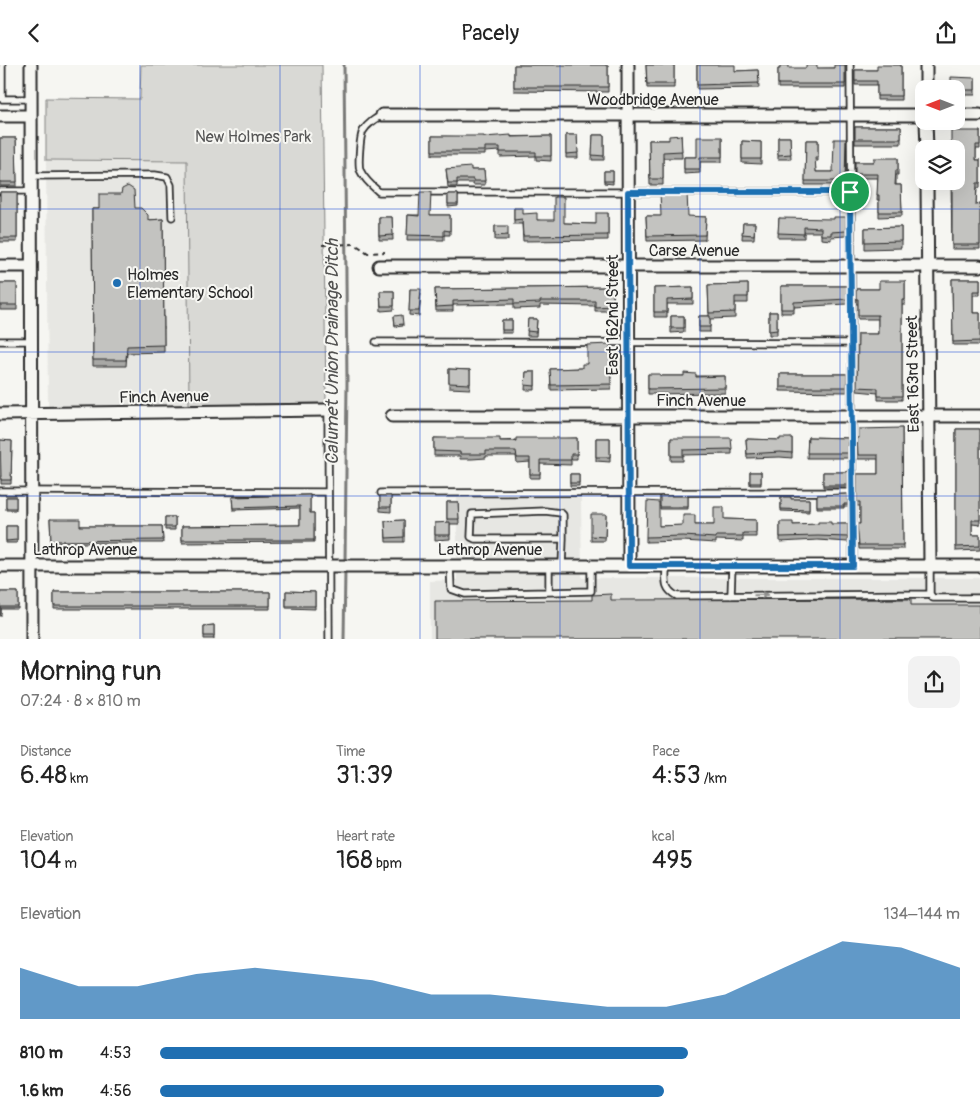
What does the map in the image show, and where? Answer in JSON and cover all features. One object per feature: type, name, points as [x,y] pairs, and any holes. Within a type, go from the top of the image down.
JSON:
[{"type":"street","points":[[31,65],[32,639]]},
{"type":"street","name":"East 162nd Street","points":[[628,65],[629,566]]},
{"type":"street","points":[[926,65],[926,80]]},
{"type":"street","name":"Woodbridge Avenue","points":[[382,115],[915,115]]},
{"type":"street","points":[[965,115],[980,115]]},
{"type":"street","points":[[0,116],[31,116]]},
{"type":"street","name":"East 163rd Street","points":[[927,190],[930,566]]},
{"type":"street","points":[[0,266],[31,266]]},
{"type":"street","name":"Carse Avenue","points":[[379,266],[980,266]]},
{"type":"street","name":"Finch Avenue","points":[[0,415],[328,409]]},
{"type":"street","name":"Finch Avenue","points":[[392,416],[980,416]]},
{"type":"street","name":"Lathrop Avenue","points":[[0,566],[980,566]]},
{"type":"lane","points":[[2,65],[2,99],[31,99]]},
{"type":"lane","points":[[850,65],[853,566]]},
{"type":"lane","points":[[382,115],[371,122],[362,132],[360,153],[360,170],[370,185],[379,192],[850,192]]},
{"type":"lane","points":[[31,176],[155,175],[167,177],[171,185],[172,217]]},
{"type":"lane","points":[[0,191],[31,191]]},
{"type":"lane","points":[[0,341],[31,341]]},
{"type":"lane","points":[[376,342],[851,343]]},
{"type":"lane","points":[[328,409],[328,492],[332,565],[329,639]]},
{"type":"lane","points":[[0,491],[328,492]]},
{"type":"lane","points":[[381,493],[852,492]]},
{"type":"lane","points":[[562,566],[563,539],[563,515],[561,513],[545,511],[476,513],[472,515],[472,538],[563,539]]},
{"type":"lane","points":[[450,565],[451,589],[465,594],[591,591],[591,566]]},
{"type":"lane","points":[[549,566],[549,592]]},
{"type":"lane","points":[[666,566],[666,586],[670,593],[677,596],[930,594]]},
{"type":"lane","points":[[731,596],[732,566]]},
{"type":"lane","points":[[930,566],[930,594],[933,598],[980,598]]},
{"type":"path","points":[[322,245],[356,244],[368,253],[384,252]]},
{"type":"shaded area","name":"Holmes Elementary School","points":[[46,160],[188,161],[189,405],[48,406]]},
{"type":"shaded area","points":[[457,498],[581,498],[582,578],[980,578],[980,639],[430,639],[430,581],[457,580]]},
{"type":"green space","name":"New Holmes Park","points":[[141,65],[322,65],[326,403],[189,405],[187,161],[46,160],[46,98],[140,99]]},
{"type":"building","points":[[514,65],[606,65],[608,66],[608,87],[514,87]]},
{"type":"building","points":[[646,65],[674,65],[674,84],[647,84]]},
{"type":"building","points":[[697,65],[735,65],[735,71],[758,70],[759,83],[697,85]]},
{"type":"building","points":[[780,65],[789,65],[789,68],[806,68],[806,65],[817,65],[817,68],[834,68],[834,65],[845,65],[845,84],[778,84],[778,69],[780,69]]},
{"type":"building","points":[[877,65],[901,65],[901,96],[877,96],[877,81],[855,81],[855,70],[877,70]]},
{"type":"building","points":[[951,77],[975,78],[975,90],[965,90],[965,80],[951,80]]},
{"type":"building","points":[[855,127],[901,127],[901,139],[855,139]]},
{"type":"building","points":[[951,131],[980,131],[980,145],[976,145],[976,160],[980,160],[980,183],[977,183],[976,205],[980,204],[980,245],[952,245],[952,190],[965,190],[965,140],[951,140]]},
{"type":"building","points":[[511,135],[511,137],[551,136],[551,156],[536,156],[536,152],[500,152],[500,147],[485,147],[485,151],[432,151],[432,136],[484,137]]},
{"type":"building","points":[[566,135],[577,135],[578,153],[566,154]]},
{"type":"building","points":[[593,135],[604,135],[604,156],[592,155]]},
{"type":"building","points":[[681,135],[682,151],[663,152],[663,179],[650,179],[649,140],[669,140],[669,136]]},
{"type":"building","points":[[697,137],[722,137],[722,157],[700,157],[700,169],[684,169],[684,157],[697,157]]},
{"type":"building","points":[[778,137],[790,137],[791,154],[778,155]]},
{"type":"building","points":[[0,138],[16,138],[17,182],[0,182]]},
{"type":"building","points":[[834,139],[846,139],[845,181],[805,181],[806,140],[818,140],[818,157],[815,157],[816,172],[833,172]]},
{"type":"building","points":[[742,141],[761,142],[761,159],[742,159]]},
{"type":"building","points":[[874,158],[898,158],[895,185],[901,185],[902,212],[879,212],[879,195],[877,195],[878,174],[855,174],[855,162],[874,162]]},
{"type":"building","points":[[471,167],[471,170],[484,170],[485,181],[457,179],[457,183],[448,183],[446,169]]},
{"type":"building","points":[[604,171],[613,171],[613,181],[604,181]]},
{"type":"building","points":[[128,186],[134,190],[135,208],[141,208],[148,215],[148,220],[163,219],[164,345],[127,346],[126,360],[93,360],[92,209],[99,209],[99,194],[121,194],[122,189]]},
{"type":"building","points":[[0,192],[17,192],[17,238],[0,238]]},
{"type":"building","points":[[420,192],[431,192],[430,215],[450,215],[450,231],[444,230],[444,236],[407,235],[408,215],[419,216]]},
{"type":"building","points":[[660,192],[687,192],[688,216],[706,217],[705,235],[647,236],[646,216],[661,216]]},
{"type":"building","points":[[448,194],[458,194],[458,204],[448,204]]},
{"type":"building","points":[[554,197],[564,197],[564,223],[596,224],[596,213],[608,213],[608,235],[523,236],[522,219],[514,220],[514,208],[523,208],[523,214],[537,213],[537,220],[554,220]]},
{"type":"building","points":[[379,217],[392,217],[393,235],[379,236]]},
{"type":"building","points":[[834,217],[846,217],[846,231],[831,232],[831,235],[821,235],[821,228],[804,227],[804,234],[778,233],[779,218],[834,219]]},
{"type":"building","points":[[743,223],[755,223],[754,235],[742,234]]},
{"type":"building","points":[[495,226],[508,226],[508,235],[495,236]]},
{"type":"building","points":[[901,227],[901,241],[865,242],[865,228]]},
{"type":"building","points":[[952,279],[980,279],[980,291],[973,291],[973,313],[980,313],[980,341],[953,342]]},
{"type":"building","points":[[879,281],[905,281],[905,300],[902,300],[902,396],[878,396],[878,388],[857,387],[858,334],[878,334],[878,315],[858,315],[856,289],[879,289]]},
{"type":"building","points":[[0,283],[17,283],[17,305],[0,305]]},
{"type":"building","points":[[748,284],[748,297],[735,297],[735,312],[709,313],[708,285]]},
{"type":"building","points":[[781,286],[847,286],[847,299],[794,302],[794,309],[781,309]]},
{"type":"building","points":[[613,287],[613,306],[595,307],[595,301],[540,301],[540,303],[514,304],[514,299],[453,301],[453,306],[436,307],[435,289]]},
{"type":"building","points":[[693,287],[693,299],[667,300],[667,312],[654,312],[654,288]]},
{"type":"building","points":[[410,289],[421,289],[419,311],[409,311]]},
{"type":"building","points":[[380,291],[394,291],[394,306],[381,306]]},
{"type":"building","points":[[769,312],[777,312],[777,330],[769,331]]},
{"type":"building","points":[[402,315],[403,324],[395,325],[394,316]]},
{"type":"building","points":[[671,316],[684,316],[684,328],[671,328]]},
{"type":"building","points":[[699,316],[710,316],[710,327],[699,327]]},
{"type":"building","points":[[528,319],[537,319],[536,332],[527,331]]},
{"type":"building","points":[[502,320],[512,320],[512,330],[502,330]]},
{"type":"building","points":[[610,344],[611,384],[551,385],[550,369],[582,368],[582,364],[587,364],[587,345]]},
{"type":"building","points":[[449,369],[470,370],[470,384],[449,383]]},
{"type":"building","points":[[526,372],[535,372],[535,386],[525,385]]},
{"type":"building","points":[[684,373],[696,374],[696,377],[725,376],[725,388],[648,389],[648,374],[684,376]]},
{"type":"building","points":[[780,374],[847,374],[847,387],[780,387]]},
{"type":"building","points":[[902,428],[903,545],[859,545],[857,524],[860,524],[860,502],[857,502],[857,474],[878,474],[878,455],[858,455],[857,438],[859,438],[859,429]]},
{"type":"building","points":[[956,429],[980,429],[980,520],[972,520],[972,535],[980,535],[980,546],[956,547]]},
{"type":"building","points":[[808,437],[848,438],[848,453],[807,453]]},
{"type":"building","points":[[434,438],[500,438],[500,441],[516,441],[516,438],[577,438],[577,454],[571,454],[571,460],[540,460],[540,474],[530,474],[530,458],[517,458],[516,451],[486,451],[486,454],[460,454],[460,452],[434,451]]},
{"type":"building","points":[[596,438],[610,438],[610,457],[596,457]]},
{"type":"building","points":[[671,438],[731,438],[732,449],[683,450],[683,456],[671,456]]},
{"type":"building","points":[[780,438],[792,438],[792,453],[747,454],[746,439],[780,440]]},
{"type":"building","points":[[0,440],[12,441],[11,480],[1,480]]},
{"type":"building","points":[[750,472],[761,472],[761,483],[750,483]]},
{"type":"building","points":[[823,472],[848,472],[848,485],[823,485]]},
{"type":"building","points":[[570,474],[579,474],[579,483],[570,483]]},
{"type":"building","points":[[848,494],[848,504],[844,504],[844,506],[817,506],[817,495]]},
{"type":"building","points":[[310,495],[310,513],[314,513],[314,540],[182,540],[182,526],[300,525],[300,506],[233,508],[232,497]]},
{"type":"building","points":[[380,496],[391,496],[391,507],[380,507]]},
{"type":"building","points":[[660,496],[688,496],[688,507],[660,507]]},
{"type":"building","points":[[6,497],[16,497],[16,508],[6,508]]},
{"type":"building","points":[[781,497],[809,499],[809,510],[781,509]]},
{"type":"building","points":[[647,501],[659,502],[659,526],[683,525],[683,515],[695,515],[695,525],[714,525],[714,507],[724,507],[724,519],[756,520],[756,533],[743,533],[743,536],[716,536],[716,538],[683,536],[646,537]]},
{"type":"building","points":[[447,502],[458,502],[459,519],[447,519]]},
{"type":"building","points":[[591,514],[606,514],[605,537],[591,536]]},
{"type":"building","points":[[165,517],[175,517],[175,527],[165,527]]},
{"type":"building","points":[[50,519],[80,519],[80,526],[162,526],[163,540],[51,541]]},
{"type":"building","points":[[404,520],[404,537],[386,538],[385,521]]},
{"type":"building","points":[[450,522],[450,535],[435,535],[435,523]]},
{"type":"building","points":[[780,522],[793,522],[793,525],[818,524],[818,522],[848,524],[848,537],[780,537]]},
{"type":"building","points":[[6,526],[17,526],[17,540],[6,541]]},
{"type":"building","points":[[286,591],[315,592],[315,606],[286,606]]},
{"type":"building","points":[[0,592],[18,592],[18,607],[1,607],[0,614]]},
{"type":"building","points":[[54,592],[270,592],[270,606],[54,606]]},
{"type":"building","points":[[611,594],[611,600],[911,599],[911,605],[980,605],[980,639],[435,639],[435,601],[592,600],[592,595]]},
{"type":"building","points":[[214,625],[214,636],[204,636],[204,626]]},
{"type":"waterway","name":"Calumet Union Drainage Ditch","points":[[344,65],[347,383],[345,563]]},
{"type":"waterway","name":"Calumet Union Drainage Ditch","points":[[344,639],[345,570]]},
{"type":"place","name":"Holmes Elementary School","points":[[117,283]]},
{"type":"route","points":[[628,192],[850,192],[853,566],[629,566],[628,192]]}]
